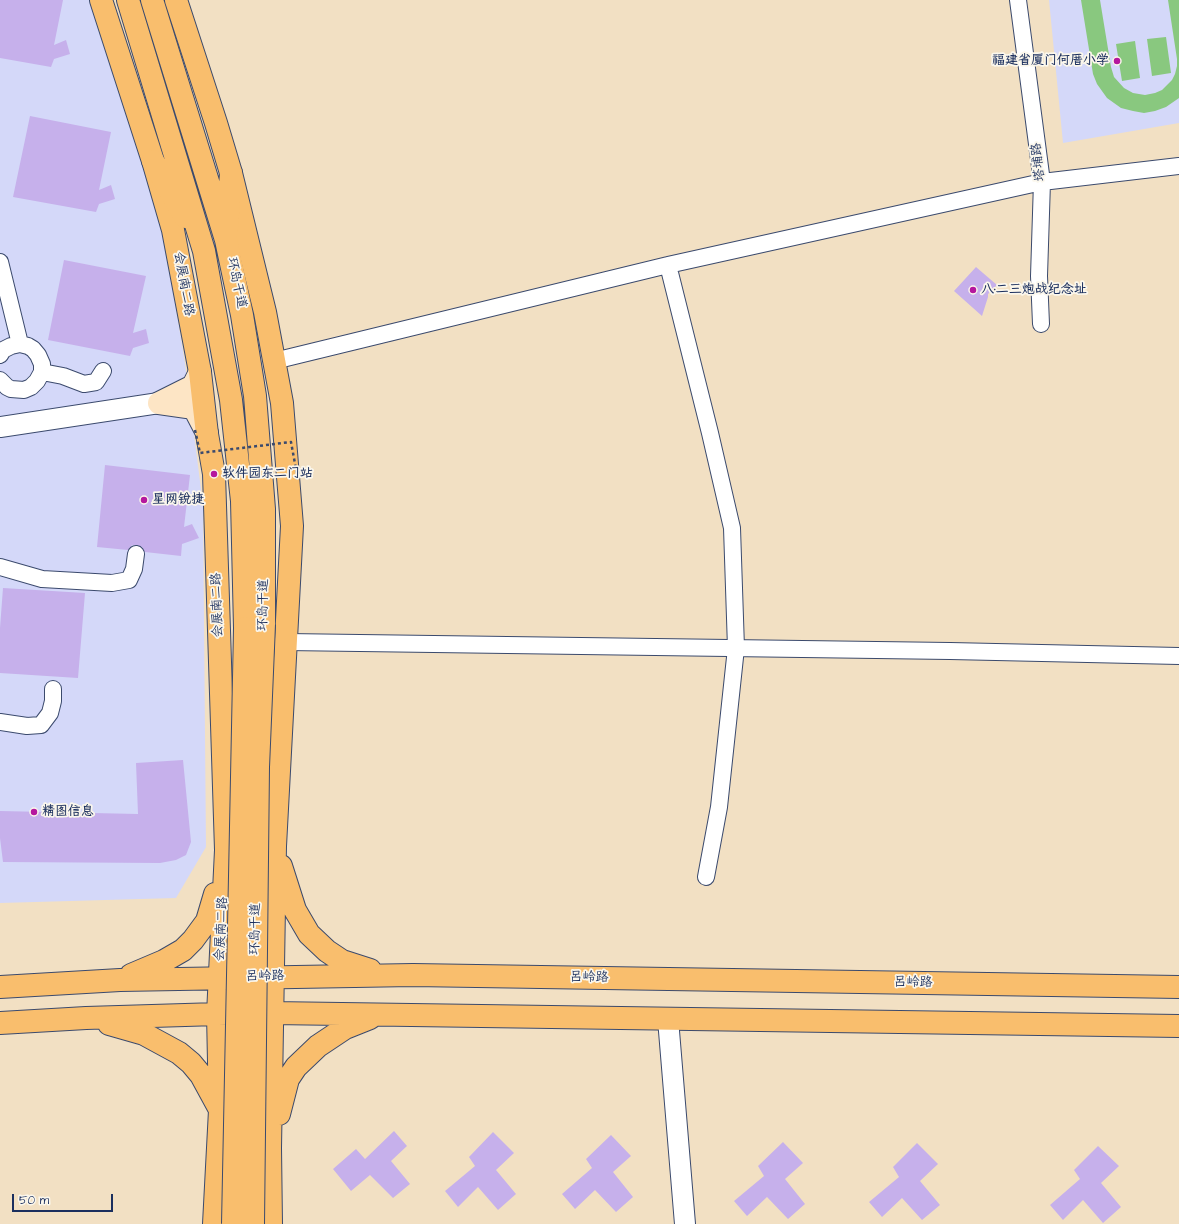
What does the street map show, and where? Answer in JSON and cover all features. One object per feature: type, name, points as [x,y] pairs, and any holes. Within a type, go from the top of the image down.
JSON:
[{"type":"main road","name":"会展南二路","points":[[101,0],[153,161],[173,230],[200,372],[201,432],[214,474],[226,850],[219,978],[218,1014],[220,1110],[214,1224]]},
{"type":"main road","name":"环岛干道","points":[[128,0],[204,251],[231,400],[242,501],[254,626],[258,767],[253,1224]]},
{"type":"main road","name":"环岛干道","points":[[152,0],[226,240],[242,315],[255,396],[264,508],[254,626],[233,1224]]},
{"type":"main road","points":[[176,0],[231,173],[265,312],[282,403],[292,526],[275,846],[270,1148],[271,1224]]},
{"type":"main road","points":[[153,161],[204,251]]},
{"type":"main road","points":[[226,240],[231,173]]},
{"type":"main road","points":[[159,403],[193,386],[200,372]]},
{"type":"main road","points":[[159,403],[194,408],[201,432]]},
{"type":"main road","points":[[120,980],[164,961],[184,950],[197,935],[207,921],[215,898],[226,850],[275,846]]},
{"type":"main road","points":[[275,846],[296,910],[309,934],[327,952],[342,961],[368,969],[412,975]]},
{"type":"main road","name":"吕岭路","points":[[0,987],[120,980],[412,975],[1179,987]]},
{"type":"main road","points":[[0,1023],[86,1018],[272,1013],[1179,1026]]},
{"type":"main road","points":[[270,1148],[288,1079],[296,1067],[318,1046],[345,1028],[379,1014]]},
{"type":"main road","points":[[86,1018],[144,1034],[179,1053],[192,1063],[201,1075],[220,1110]]},
{"type":"street","name":"塔埔路","points":[[1018,0],[1042,182],[1039,276],[1041,324]]},
{"type":"street","points":[[274,361],[668,265],[1042,182],[1179,166]]},
{"type":"street","points":[[0,262],[20,344]]},
{"type":"street","points":[[668,265],[732,528],[736,648],[719,807],[706,877]]},
{"type":"street","points":[[0,355],[3,350],[20,344],[33,349],[38,355],[42,364],[42,372],[37,381],[31,387],[24,390],[4,388]]},
{"type":"street","points":[[42,372],[63,376],[84,384],[96,382],[103,371]]},
{"type":"street","points":[[0,426],[159,403]]},
{"type":"street","points":[[0,567],[42,579],[112,583],[129,580],[134,569],[136,554]]},
{"type":"street","points":[[286,642],[958,651],[1179,656]]},
{"type":"street","points":[[0,722],[27,726],[41,724],[50,713],[53,702],[53,689]]},
{"type":"street","points":[[668,1019],[685,1224]]},
{"type":"path","points":[[201,432],[200,453],[291,442],[298,480]]},
{"type":"shaded area","points":[[0,0],[90,0],[163,230],[185,363],[203,505],[206,847],[176,898],[0,903]]},
{"type":"shaded area","name":"福建省厦门何厝小学","points":[[1049,0],[1179,0],[1179,123],[1063,143]]},
{"type":"green space","points":[[1081,0],[1100,0],[1114,77],[1124,88],[1133,93],[1145,95],[1162,90],[1172,80],[1175,74],[1177,59],[1168,0],[1179,0],[1179,98],[1166,107],[1144,113],[1121,108],[1107,98],[1097,84],[1093,74]]},
{"type":"green space","points":[[1166,37],[1171,73],[1152,76],[1147,39]]},
{"type":"green space","points":[[1135,41],[1140,78],[1122,81],[1116,44]]},
{"type":"building","points":[[0,0],[63,0],[54,45],[66,40],[70,54],[54,59],[51,67],[0,58]]},
{"type":"building","points":[[30,116],[111,132],[99,190],[111,185],[115,199],[99,204],[96,212],[13,197]]},
{"type":"building","points":[[64,260],[146,276],[133,333],[146,329],[149,343],[133,348],[130,356],[48,340]]},
{"type":"building","points":[[976,267],[997,285],[988,294],[982,316],[954,291]]},
{"type":"building","name":"星网锐捷","points":[[105,465],[190,475],[184,527],[192,524],[199,538],[182,544],[181,556],[145,552],[142,547],[137,545],[132,545],[128,550],[97,547]]},
{"type":"building","points":[[3,588],[85,593],[78,678],[0,673],[0,628]]},
{"type":"building","name":"精图信息","points":[[183,760],[191,842],[186,855],[176,860],[160,863],[3,862],[0,838],[0,811],[138,814],[136,763]]},
{"type":"building","points":[[394,1131],[407,1146],[391,1161],[410,1184],[393,1198],[370,1175],[351,1191],[333,1169],[356,1149],[365,1159]]},
{"type":"building","points":[[493,1132],[514,1153],[496,1170],[516,1194],[498,1210],[478,1187],[458,1207],[445,1191],[475,1166],[469,1157]]},
{"type":"building","points":[[611,1135],[631,1156],[613,1172],[633,1197],[616,1212],[595,1190],[575,1209],[562,1194],[592,1168],[586,1159]]},
{"type":"building","points":[[783,1142],[803,1163],[785,1179],[805,1204],[788,1219],[767,1197],[747,1216],[734,1201],[764,1176],[758,1166]]},
{"type":"building","points":[[917,1143],[938,1164],[920,1181],[940,1205],[922,1220],[902,1198],[882,1217],[869,1202],[899,1177],[893,1167]]},
{"type":"building","points":[[1098,1146],[1119,1166],[1101,1183],[1121,1207],[1103,1223],[1083,1200],[1063,1220],[1050,1205],[1080,1179],[1074,1170]]},
{"type":"place","name":"福建省厦门何厝小学","points":[[1117,61]]},
{"type":"place","name":"八·二三炮战纪念址","points":[[973,290]]},
{"type":"place","name":"软件园东二门站","points":[[214,474]]},
{"type":"place","name":"星网锐捷","points":[[144,500]]},
{"type":"place","name":"精图信息","points":[[34,812]]}]
